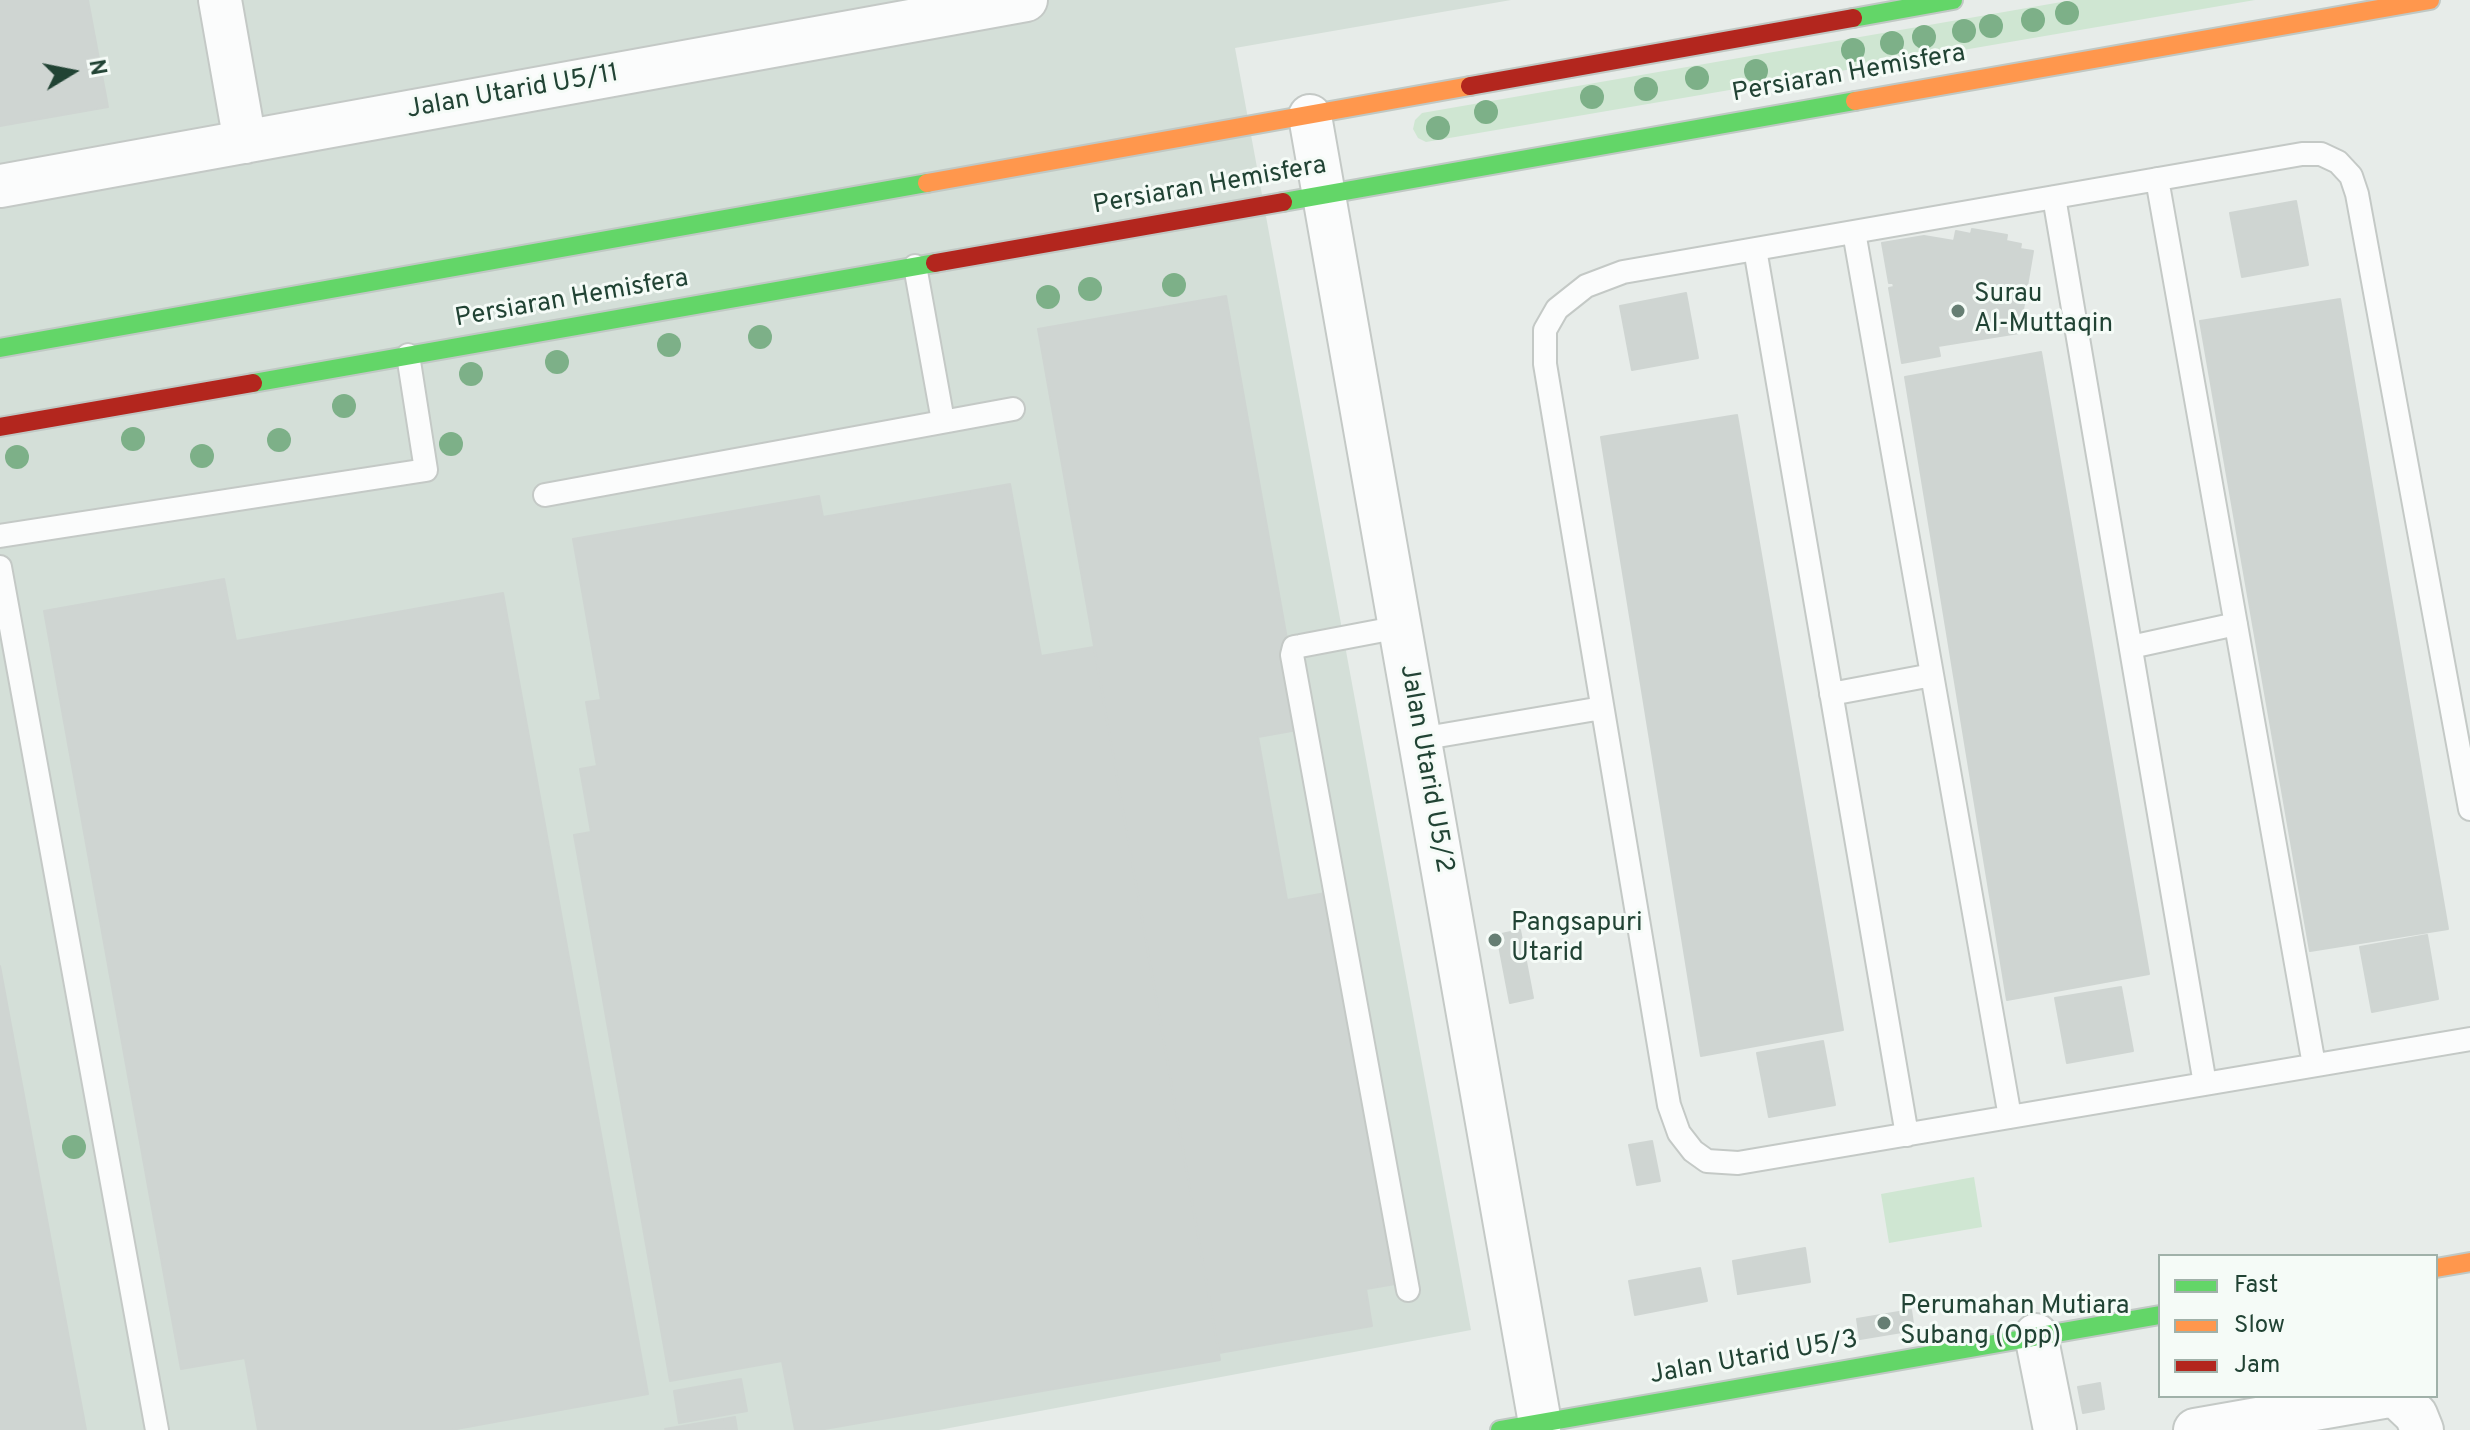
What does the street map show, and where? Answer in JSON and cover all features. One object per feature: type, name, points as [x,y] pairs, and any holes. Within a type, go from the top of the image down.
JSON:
[{"type":"street","points":[[220,0],[245,142]]},
{"type":"street","name":"Jalan Utarid U5/11","points":[[0,186],[1026,0]]},
{"type":"street","name":"Persiaran Hemisfera","points":[[0,348],[1953,0]]},
{"type":"street","name":"Persiaran Hemisfera","points":[[0,427],[2430,0]]},
{"type":"street","name":"Jalan Utarid U5/2","points":[[1310,116],[1540,1423]]},
{"type":"street","points":[[2438,1268],[2470,1262]]},
{"type":"street","name":"Jalan Utarid U5/3","points":[[1500,1430],[2158,1315]]},
{"type":"street","points":[[2036,1335],[2055,1430]]},
{"type":"street","points":[[2221,1428],[2378,1398]]},
{"type":"street","points":[[2398,1398],[2416,1415],[2422,1430]]},
{"type":"lane","points":[[2470,809],[2360,209],[2351,176],[2338,162],[2321,154],[2302,154],[1623,272],[1586,286],[1557,309],[1545,330],[1545,364],[1669,1105],[1679,1133],[1693,1151],[1707,1161],[1738,1163],[2470,1039]]},
{"type":"lane","points":[[2157,179],[2314,1065]]},
{"type":"lane","points":[[2054,197],[2205,1084]]},
{"type":"lane","points":[[1854,232],[2010,1117]]},
{"type":"lane","points":[[1755,249],[1907,1135]]},
{"type":"lane","points":[[915,266],[943,421]]},
{"type":"lane","points":[[0,536],[426,470],[408,355]]},
{"type":"lane","points":[[545,495],[1013,409]]},
{"type":"lane","points":[[0,567],[157,1430]]},
{"type":"lane","points":[[2131,647],[2236,624]]},
{"type":"lane","points":[[1400,627],[1294,647],[1292,655],[1408,1290]]},
{"type":"lane","points":[[1831,694],[1932,675]]},
{"type":"lane","points":[[1420,739],[1602,708]]},
{"type":"shaded area","points":[[0,0],[1511,0],[1235,48],[1471,1330],[939,1430],[0,1430]]},
{"type":"green space","points":[[2073,0],[2255,0],[1426,142],[1418,138],[1413,129],[1415,120],[1422,113]]},
{"type":"green space","points":[[1974,1177],[1982,1227],[1889,1243],[1881,1194]]},
{"type":"building","points":[[0,0],[88,0],[108,107],[0,126]]},
{"type":"building","points":[[2296,201],[2308,265],[2242,277],[2230,213]]},
{"type":"building","name":"Surau Al-Muttaqin","points":[[1972,229],[2007,235],[2006,241],[2021,244],[2020,249],[2033,251],[2019,333],[1938,346],[1940,356],[1902,363],[1889,288],[1894,287],[1893,283],[1889,283],[1882,243],[1924,236],[1954,241],[1956,231],[1971,234]]},
{"type":"building","points":[[1686,293],[1698,358],[1632,370],[1620,306]]},
{"type":"building","points":[[1226,296],[1303,729],[1258,737],[1287,900],[1331,892],[1401,1283],[1366,1289],[1372,1326],[1219,1353],[1038,329]]},
{"type":"building","points":[[2340,299],[2448,929],[2310,951],[2200,321]]},
{"type":"building","points":[[2041,352],[2149,974],[2007,1000],[1905,377]]},
{"type":"building","points":[[1737,415],[1843,1030],[1701,1056],[1601,437]]},
{"type":"building","points":[[1010,484],[1041,656],[1094,647],[1220,1360],[819,1430],[795,1430],[782,1361],[670,1381],[574,835],[591,832],[580,769],[597,766],[586,702],[601,700],[573,539],[819,496],[823,517]]},
{"type":"building","points":[[224,579],[236,641],[503,593],[648,1394],[451,1430],[258,1430],[245,1358],[181,1369],[44,611]]},
{"type":"building","points":[[1520,930],[1533,998],[1510,1003],[1497,935]]},
{"type":"building","points":[[2427,935],[2438,999],[2372,1012],[2360,947]]},
{"type":"building","points":[[0,966],[86,1430],[0,1430]]},
{"type":"building","points":[[2121,987],[2133,1051],[2067,1063],[2055,998]]},
{"type":"building","points":[[1823,1041],[1835,1105],[1769,1117],[1757,1053]]},
{"type":"building","points":[[1652,1141],[1660,1181],[1637,1185],[1629,1145]]},
{"type":"building","points":[[1805,1248],[1810,1282],[1738,1294],[1733,1261]]},
{"type":"building","points":[[1700,1268],[1707,1301],[1635,1315],[1629,1281]]},
{"type":"building","points":[[1911,1310],[1914,1330],[1860,1339],[1857,1319]]},
{"type":"building","points":[[741,1379],[747,1411],[679,1423],[674,1391]]},
{"type":"building","points":[[2100,1383],[2104,1409],[2083,1413],[2078,1387]]},
{"type":"building","points":[[735,1417],[737,1430],[665,1429]]},
{"type":"traffic: fast","points":[[1853,18],[1953,0]]},
{"type":"traffic: fast","points":[[1283,202],[1855,101]]},
{"type":"traffic: fast","points":[[0,348],[927,183]]},
{"type":"traffic: fast","points":[[253,383],[935,263]]},
{"type":"traffic: fast","points":[[1500,1430],[2158,1315]]},
{"type":"traffic: slow","points":[[1855,101],[2430,0]]},
{"type":"traffic: slow","points":[[927,183],[1470,86]]},
{"type":"traffic: slow","points":[[2438,1268],[2470,1262]]},
{"type":"traffic: jam","points":[[1470,86],[1853,18]]},
{"type":"traffic: jam","points":[[935,263],[1283,202]]},
{"type":"traffic: jam","points":[[0,427],[253,383]]},
{"type":"place","name":"Surau Al-Muttaqin","points":[[1958,311]]},
{"type":"place","name":"Pangsapuri Utarid","points":[[1495,940]]},
{"type":"place","name":"Perumahan Mutiara Subang (Opp)","points":[[1884,1323]]}]
